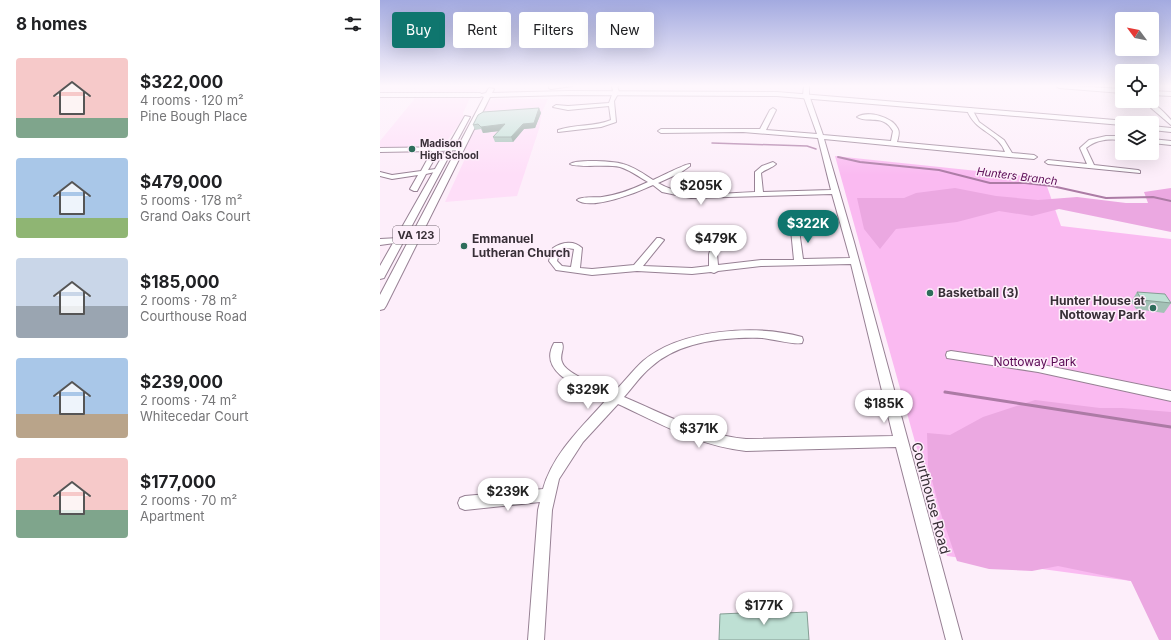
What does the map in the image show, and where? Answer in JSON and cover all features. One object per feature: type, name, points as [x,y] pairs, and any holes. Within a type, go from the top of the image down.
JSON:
[{"type":"main road","name":"VA 123","points":[[380,276],[448,149],[471,116]]},
{"type":"main road","name":"VA 123","points":[[380,305],[475,116]]},
{"type":"main road","points":[[1020,116],[1115,125]]},
{"type":"main road","points":[[1034,116],[1115,122]]},
{"type":"main road","points":[[1159,126],[1171,127]]},
{"type":"main road","points":[[1159,129],[1171,130]]},
{"type":"street","points":[[560,131],[573,127],[609,123],[615,120],[614,116]]},
{"type":"street","points":[[762,131],[770,116]]},
{"type":"street","name":"Courthouse Road","points":[[813,116],[828,161],[900,441],[954,640]]},
{"type":"street","points":[[973,116],[975,122],[1006,144],[1010,155]]},
{"type":"street","points":[[1164,116],[1171,123]]},
{"type":"street","points":[[860,117],[878,118],[891,124],[896,131],[894,143]]},
{"type":"street","points":[[661,131],[762,131],[1034,157]]},
{"type":"street","points":[[1092,167],[1083,148],[1103,136],[1115,137]]},
{"type":"street","points":[[1159,142],[1171,143]]},
{"type":"street","points":[[380,150],[459,149]]},
{"type":"street","points":[[414,189],[436,150]]},
{"type":"street","points":[[573,164],[595,162],[620,165],[632,170],[665,190],[687,196],[701,197],[759,194],[837,196]]},
{"type":"street","points":[[1048,162],[1138,172]]},
{"type":"street","points":[[759,194],[758,172],[764,167],[773,164]]},
{"type":"street","points":[[581,200],[605,200],[678,172],[688,165]]},
{"type":"street","points":[[382,176],[392,178],[436,172]]},
{"type":"street","points":[[796,230],[799,261]]},
{"type":"street","points":[[380,242],[399,240]]},
{"type":"street","points":[[637,268],[660,240]]},
{"type":"street","points":[[714,270],[713,254],[715,247]]},
{"type":"street","points":[[575,269],[600,273],[637,268],[675,272],[714,270],[756,263],[854,261]]},
{"type":"street","points":[[536,640],[545,510],[548,495],[554,478],[570,451],[616,398],[647,364],[657,357],[685,343],[707,338],[769,334],[781,335],[798,340]]},
{"type":"street","points":[[558,346],[555,359],[560,370],[570,376],[697,435],[726,444],[746,445],[900,441]]},
{"type":"street","points":[[950,355],[1038,368],[1171,396]]},
{"type":"street","points":[[466,503],[548,495]]},
{"type":"shaded area","points":[[401,116],[464,116],[442,146],[445,147],[442,153],[380,152],[380,141]]},
{"type":"shaded area","points":[[481,116],[541,116],[539,129],[517,196],[445,202],[469,150],[463,151]]},
{"type":"shaded area","points":[[955,188],[996,196],[1038,200],[1077,197],[1126,203],[1148,203],[1144,192],[1171,188],[1171,232],[1059,209],[1032,216],[999,211],[957,222],[896,229],[880,249],[864,229],[857,198],[904,198],[916,193]]},
{"type":"shaded area","points":[[1035,400],[1100,408],[1122,408],[1171,412],[1171,640],[1159,640],[1131,581],[1058,566],[1032,571],[989,569],[957,561],[942,517],[928,466],[927,433],[950,435],[983,417]]},
{"type":"green space","name":"Nottoway Park","points":[[835,156],[1044,178],[1061,226],[1171,239],[1171,640],[1131,581],[947,556]]},
{"type":"building","points":[[478,116],[536,116],[534,123],[523,124],[511,137],[493,137],[505,124],[481,127],[478,124],[473,125]]},
{"type":"building","points":[[1137,292],[1165,294],[1171,303],[1142,300]]},
{"type":"building","points":[[786,611],[786,613],[807,612],[809,640],[719,640],[720,614]]},
{"type":"waterway","name":"Hunters Branch","points":[[712,143],[807,146],[816,149]]},
{"type":"waterway","name":"Hunters Branch","points":[[838,157],[860,162],[939,170],[990,183],[1025,183],[1052,186],[1106,198],[1153,197],[1171,201]]},
{"type":"waterway","points":[[945,392],[1171,427]]},
{"type":"place","name":"Madison High School","points":[[412,149]]},
{"type":"place","name":"Emmanuel Lutheran Church","points":[[464,246]]},
{"type":"place","name":"Basketball (3)","points":[[930,293]]},
{"type":"place","name":"Hunter House at Nottoway Park","points":[[1153,308]]}]
